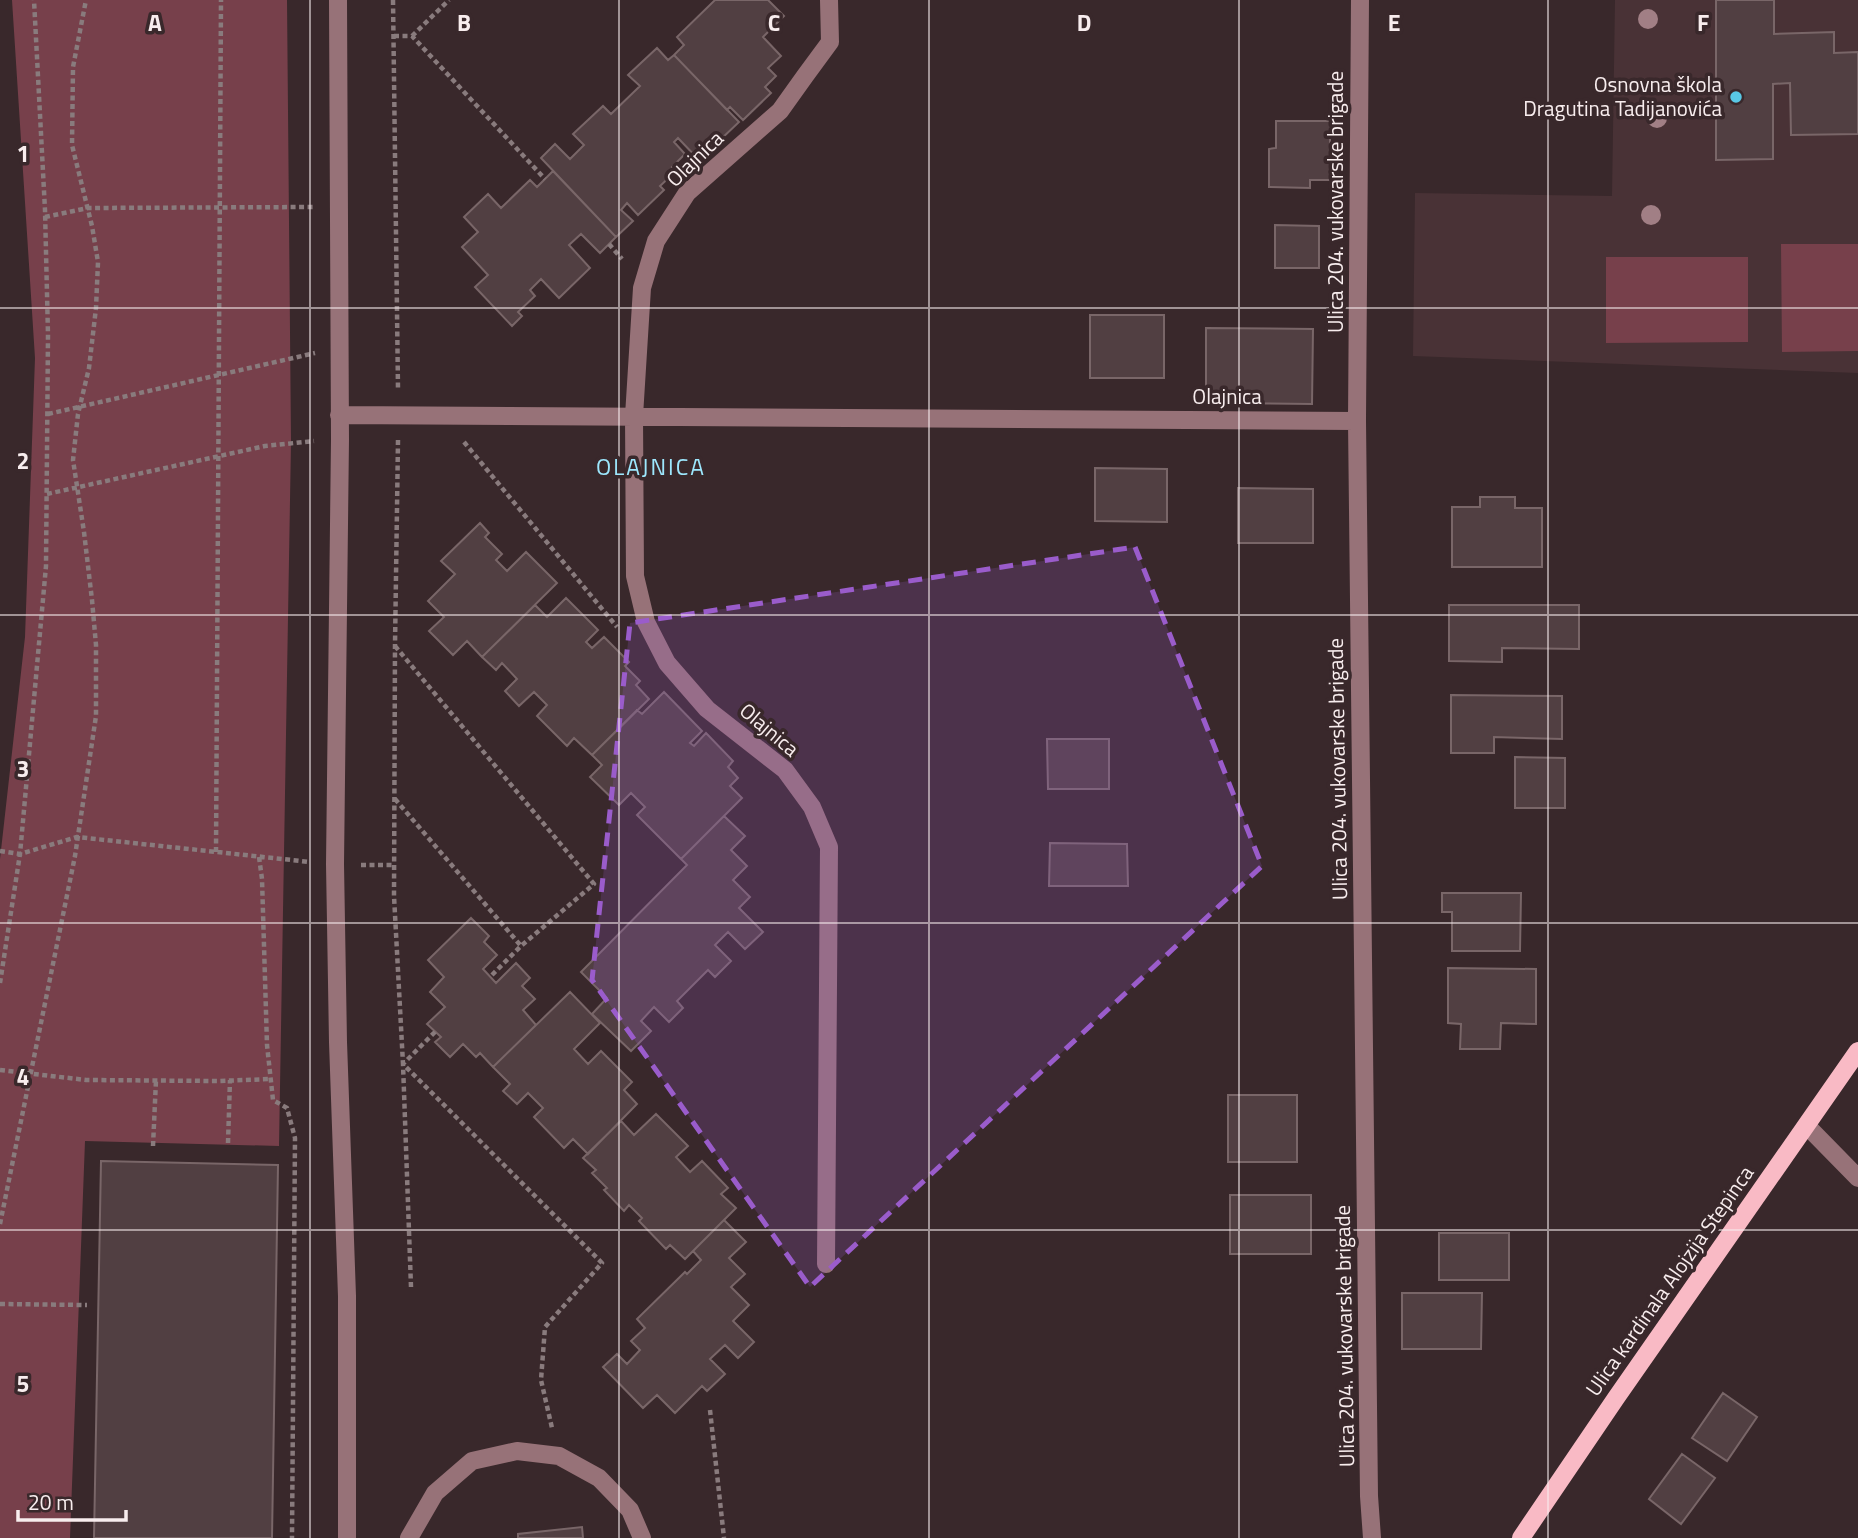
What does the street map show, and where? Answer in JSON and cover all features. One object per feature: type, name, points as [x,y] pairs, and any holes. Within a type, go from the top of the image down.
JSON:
[{"type":"main road","name":"Ulica kardinala Alojzija Stepinca","points":[[1521,1538],[1858,1051]]},
{"type":"street","points":[[338,0],[340,439],[335,864],[338,1056],[347,1296],[347,1538]]},
{"type":"street","name":"Olajnica","points":[[826,1264],[829,847],[812,807],[785,771],[708,709],[667,663],[646,622],[635,576],[634,416],[642,288],[656,241],[687,193],[780,111],[830,42],[829,0]]},
{"type":"street","name":"Ulica 204. vukovarske brigade","points":[[1360,0],[1357,421],[1369,1496],[1372,1538]]},
{"type":"street","name":"Olajnica","points":[[340,415],[1357,421]]},
{"type":"street","points":[[1807,1126],[1858,1178]]},
{"type":"street","points":[[409,1538],[435,1493],[472,1461],[517,1451],[559,1456],[599,1478],[630,1510],[642,1538]]},
{"type":"path","points":[[0,983],[20,855],[46,566],[48,335],[34,0]]},
{"type":"path","points":[[0,1224],[77,838],[96,716],[96,645],[85,532],[73,460],[80,407],[89,368],[98,262],[72,145],[74,67],[86,0]]},
{"type":"path","points":[[216,852],[221,0]]},
{"type":"path","points":[[393,0],[399,414],[394,896],[411,1287]]},
{"type":"path","points":[[394,36],[412,36],[449,0]]},
{"type":"path","points":[[412,36],[545,179]]},
{"type":"path","points":[[45,217],[88,208],[339,206]]},
{"type":"path","points":[[47,414],[340,347]]},
{"type":"path","points":[[441,414],[622,632]]},
{"type":"path","points":[[47,494],[265,446],[340,439]]},
{"type":"path","points":[[395,645],[594,884],[521,946],[490,977]]},
{"type":"path","points":[[395,798],[521,946]]},
{"type":"path","points":[[0,851],[20,855],[77,838],[335,864]]},
{"type":"path","points":[[259,857],[267,1045],[273,1100],[288,1108],[295,1138],[292,1538]]},
{"type":"path","points":[[403,1064],[435,1032]]},
{"type":"path","points":[[403,1064],[602,1263],[545,1326],[541,1380],[559,1456]]},
{"type":"path","points":[[0,1070],[86,1080],[271,1079]]},
{"type":"path","points":[[153,1146],[156,1080]]},
{"type":"path","points":[[228,1143],[230,1080]]},
{"type":"path","points":[[0,1304],[87,1305]]},
{"type":"path","points":[[710,1410],[724,1538]]},
{"type":"highlighted area","points":[[1135,547],[1262,866],[810,1287],[592,980],[630,623]]},
{"type":"shaded area","points":[[12,0],[287,0],[291,442],[279,1146],[85,1141],[70,1538],[0,1538],[0,859],[25,637],[35,358]]},
{"type":"shaded area","name":"Osnovna škola Dragutina Tadijanovića","points":[[1615,0],[1858,0],[1858,373],[1413,356],[1415,193],[1612,196]]},
{"type":"shaded area","points":[[1781,244],[1858,244],[1858,351],[1782,352]]},
{"type":"shaded area","points":[[1606,257],[1748,257],[1748,342],[1606,343]]},
{"type":"building","points":[[715,0],[768,0],[784,16],[763,37],[781,56],[768,68],[776,76],[765,87],[771,93],[743,120],[730,107],[727,110],[674,55],[684,45],[677,37]]},
{"type":"building","points":[[1716,0],[1774,0],[1774,34],[1834,32],[1834,53],[1858,52],[1858,134],[1791,135],[1790,83],[1773,84],[1773,159],[1716,160]]},
{"type":"building","points":[[657,48],[668,60],[674,55],[739,122],[699,160],[678,138],[674,142],[685,154],[672,167],[676,171],[660,186],[664,190],[638,215],[627,203],[621,210],[633,221],[616,237],[541,158],[555,144],[570,159],[584,145],[573,134],[603,106],[611,114],[640,86],[628,75]]},
{"type":"building","points":[[1276,121],[1330,121],[1330,180],[1310,180],[1310,188],[1269,187],[1269,149],[1276,148]]},
{"type":"building","points":[[553,171],[616,237],[600,253],[581,234],[569,245],[590,268],[559,298],[541,279],[530,290],[535,296],[518,312],[522,316],[512,326],[475,287],[488,275],[462,247],[478,232],[464,217],[488,194],[501,208],[530,180],[537,187]]},
{"type":"building","points":[[1275,225],[1319,226],[1319,268],[1275,268]]},
{"type":"building","points":[[1090,315],[1164,315],[1164,378],[1090,378]]},
{"type":"building","points":[[1206,328],[1313,329],[1312,404],[1206,403]]},
{"type":"building","points":[[1095,468],[1167,469],[1167,522],[1095,521]]},
{"type":"building","points":[[1238,488],[1313,489],[1313,543],[1238,543]]},
{"type":"building","points":[[1480,497],[1515,497],[1515,508],[1542,508],[1542,567],[1452,567],[1452,507],[1480,507]]},
{"type":"building","points":[[480,523],[489,533],[485,537],[502,554],[496,560],[507,571],[526,552],[557,583],[482,657],[467,641],[453,655],[429,631],[444,617],[428,601],[455,574],[441,561]]},
{"type":"building","points":[[566,598],[598,630],[586,642],[592,648],[604,637],[629,662],[625,666],[640,681],[636,685],[649,699],[592,755],[574,738],[567,746],[537,716],[547,705],[534,692],[519,706],[505,691],[517,679],[502,663],[496,670],[482,657],[535,605],[547,617]]},
{"type":"building","points":[[1449,605],[1579,605],[1579,649],[1502,648],[1502,662],[1449,661]]},
{"type":"building","points":[[664,692],[702,731],[690,743],[694,746],[706,733],[733,761],[728,767],[738,778],[730,786],[742,798],[681,859],[637,815],[645,807],[631,793],[619,805],[590,777],[602,765],[592,755],[637,710],[642,714]]},
{"type":"building","points":[[1451,695],[1562,696],[1562,739],[1494,737],[1494,753],[1451,753]]},
{"type":"building","points":[[1047,739],[1109,739],[1109,789],[1048,789]]},
{"type":"building","points":[[1515,757],[1565,758],[1565,808],[1515,808]]},
{"type":"building","points":[[724,816],[745,836],[731,850],[747,866],[733,880],[750,897],[739,908],[763,932],[745,949],[728,932],[715,945],[731,961],[715,977],[708,970],[677,1001],[683,1008],[669,1022],[654,1007],[641,1021],[651,1031],[631,1051],[592,1014],[607,998],[581,972],[687,865],[681,859]]},
{"type":"building","points":[[1050,843],[1127,844],[1128,886],[1049,886]]},
{"type":"building","points":[[1442,893],[1521,893],[1520,951],[1452,951],[1452,912],[1442,912]]},
{"type":"building","points":[[471,918],[489,936],[484,942],[497,955],[483,969],[496,983],[516,963],[530,978],[522,986],[535,999],[523,1010],[536,1025],[493,1067],[480,1053],[476,1057],[463,1044],[450,1057],[435,1042],[441,1037],[427,1024],[445,1007],[430,992],[444,977],[428,960]]},
{"type":"building","points":[[1448,968],[1536,969],[1536,1024],[1501,1023],[1500,1049],[1460,1049],[1461,1024],[1448,1023]]},
{"type":"building","points":[[570,992],[600,1023],[574,1049],[588,1064],[601,1051],[632,1082],[624,1090],[637,1104],[588,1154],[573,1139],[564,1148],[534,1117],[543,1108],[528,1093],[517,1104],[503,1091],[510,1084],[493,1067]]},
{"type":"building","points":[[1228,1095],[1297,1095],[1297,1162],[1228,1162]]},
{"type":"building","points":[[656,1114],[688,1146],[676,1157],[690,1172],[702,1161],[728,1188],[721,1194],[736,1208],[685,1259],[670,1245],[666,1249],[639,1221],[642,1218],[629,1205],[624,1211],[604,1190],[607,1188],[592,1173],[596,1170],[583,1158],[621,1121],[634,1135]]},
{"type":"building","points":[[101,1161],[278,1165],[272,1538],[94,1538]]},
{"type":"building","points":[[1230,1195],[1311,1195],[1311,1254],[1230,1254]]},
{"type":"building","points":[[724,1220],[746,1242],[729,1258],[745,1274],[731,1287],[749,1305],[733,1321],[754,1342],[738,1358],[725,1345],[710,1359],[725,1374],[707,1391],[702,1386],[675,1413],[657,1395],[643,1408],[603,1367],[617,1354],[627,1364],[640,1350],[631,1341],[645,1328],[637,1319],[701,1260],[693,1251]]},
{"type":"building","points":[[1439,1233],[1509,1233],[1509,1280],[1439,1280]]},
{"type":"building","points":[[1402,1293],[1482,1293],[1481,1349],[1402,1349]]},
{"type":"building","points":[[1723,1393],[1757,1417],[1727,1461],[1692,1438]]},
{"type":"building","points":[[1682,1454],[1715,1478],[1681,1524],[1649,1499]]},
{"type":"building","points":[[582,1527],[583,1538],[518,1538],[518,1534]]},
{"type":"place","name":"Osnovna škola Dragutina Tadijanovića","points":[[1736,97]]},
{"type":"district","name":"OLAJNICA","points":[[651,467]]}]
